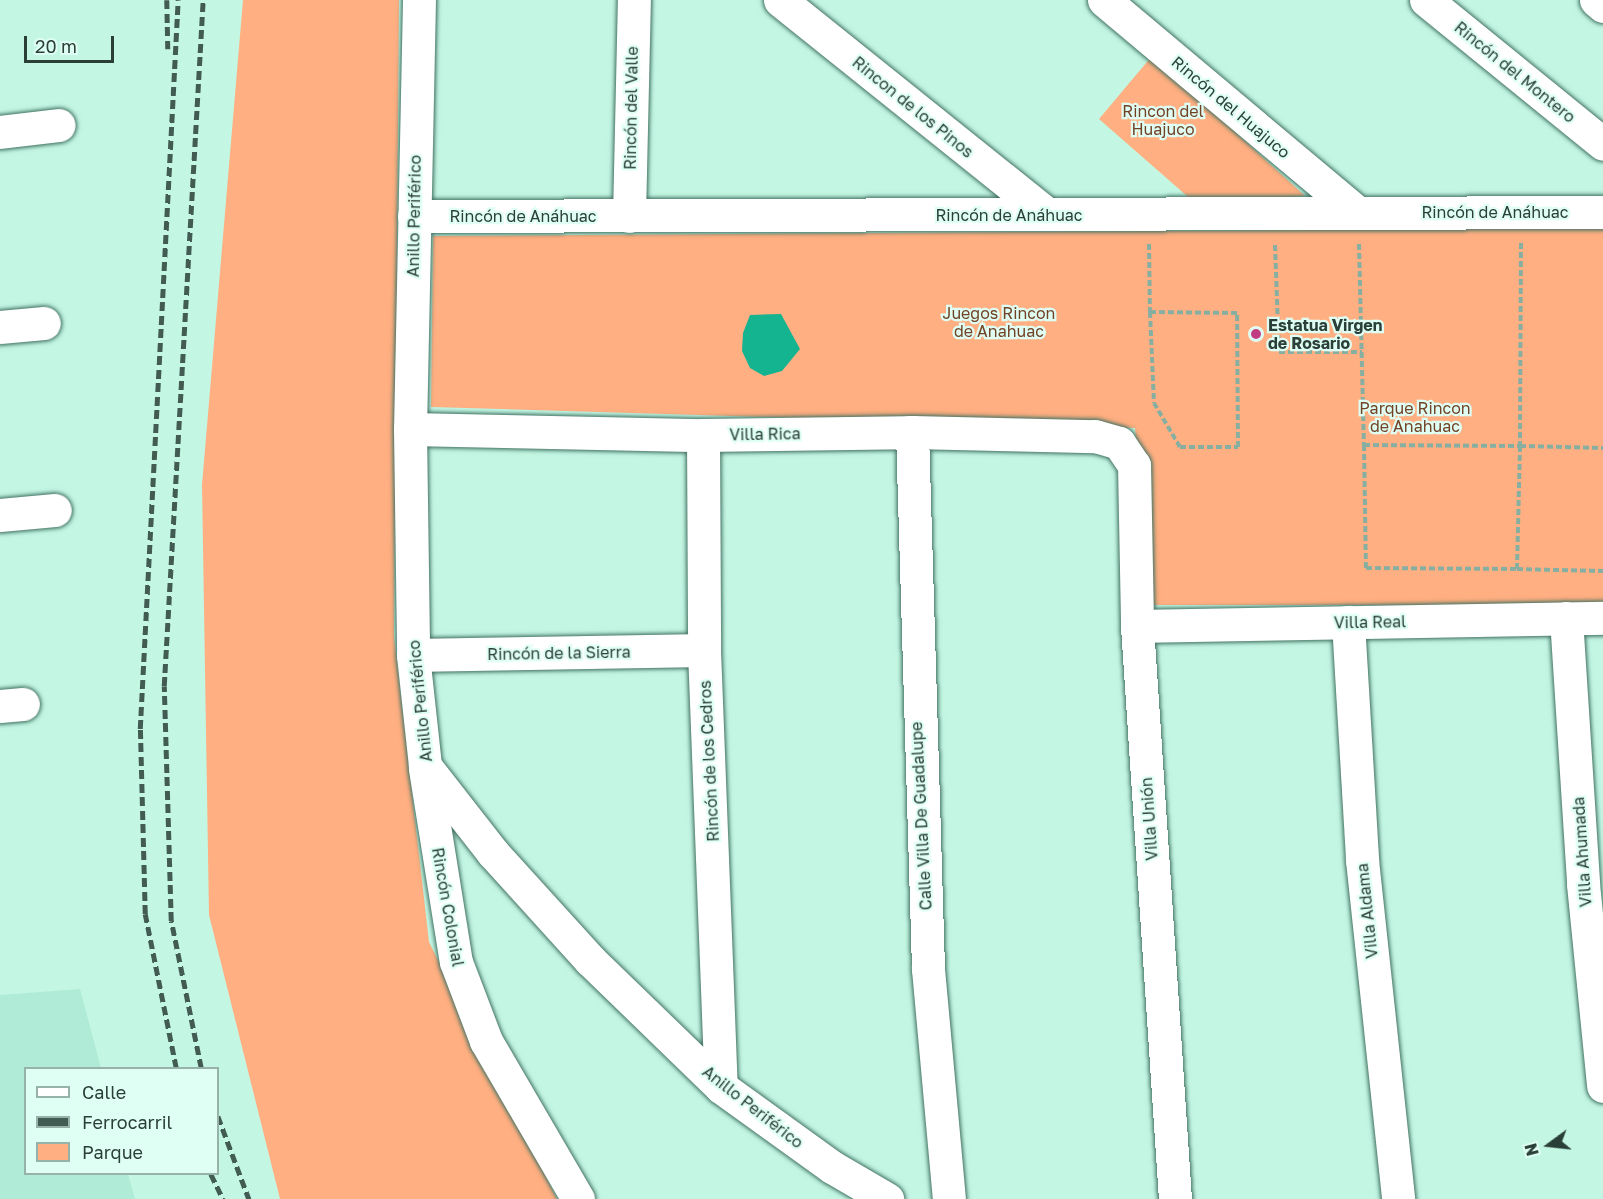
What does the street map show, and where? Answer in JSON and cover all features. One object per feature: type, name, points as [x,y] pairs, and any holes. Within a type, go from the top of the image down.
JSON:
[{"type":"street","name":"Anillo Periférico","points":[[419,0],[410,429],[413,655],[425,766],[493,854],[590,960],[721,1087],[832,1167],[887,1199]]},
{"type":"street","name":"Rincón del Valle","points":[[629,216],[634,0]]},
{"type":"street","name":"Rincon de los Pinos","points":[[780,0],[1047,214]]},
{"type":"street","name":"Rincón del Huajuco","points":[[1104,0],[1358,213]]},
{"type":"street","name":"Rincón del Montero","points":[[1426,0],[1603,144]]},
{"type":"street","points":[[1596,0],[1603,6]]},
{"type":"street","points":[[0,132],[59,125]]},
{"type":"street","name":"Rincón de Anáhuac","points":[[414,216],[1047,214],[1149,216],[1603,212]]},
{"type":"street","points":[[0,327],[44,323]]},
{"type":"street","name":"Villa Rica","points":[[410,429],[703,435],[912,432],[1095,436],[1119,443]]},
{"type":"street","name":"Calle Villa De Guadalupe","points":[[912,432],[928,957],[949,1199]]},
{"type":"street","name":"Rincón de los Cedros","points":[[703,435],[705,650],[721,1087]]},
{"type":"street","name":"Villa Unión","points":[[1119,443],[1134,465],[1137,626],[1175,1199]]},
{"type":"street","points":[[0,514],[54,510]]},
{"type":"street","name":"Villa Ahumada","points":[[1566,618],[1583,884],[1603,1086]]},
{"type":"street","name":"Villa Real","points":[[1137,626],[1603,618]]},
{"type":"street","name":"Villa Aldama","points":[[1348,622],[1362,860],[1398,1199]]},
{"type":"street","name":"Rincón de la Sierra","points":[[413,655],[705,650]]},
{"type":"street","name":"Rincón Colonial","points":[[425,766],[456,962],[486,1041],[578,1199]]},
{"type":"path","points":[[1518,569],[1521,212]]},
{"type":"path","points":[[1358,213],[1366,568],[1603,571]]},
{"type":"path","points":[[1274,214],[1279,352],[1362,352]]},
{"type":"path","points":[[1149,216],[1150,312],[1154,403],[1180,447],[1238,447],[1237,313],[1150,312]]},
{"type":"path","points":[[1364,445],[1603,448]]},
{"type":"shaded area","points":[[781,314],[800,349],[782,371],[764,376],[750,368],[742,351],[743,333],[750,315]]},
{"type":"shaded area","points":[[80,989],[101,1067],[24,1067],[24,1175],[128,1175],[135,1199],[0,1199],[0,995]]},
{"type":"green space","points":[[243,0],[399,0],[394,636],[429,942],[557,1199],[280,1199],[209,915],[202,485]]},
{"type":"green space","name":"Rincon del Huajuco","points":[[1152,56],[1305,196],[1195,203],[1099,119]]},
{"type":"green space","name":"Parque Rincon de Anahuac","points":[[1603,228],[1603,605],[1151,605],[1135,428],[431,407],[433,236]]},
{"type":"railway","points":[[167,0],[168,49]]},
{"type":"railway","points":[[176,1067],[145,914],[140,729],[178,0]]},
{"type":"railway","points":[[201,1067],[171,921],[164,686],[203,0]]},
{"type":"railway","points":[[219,1119],[249,1199]]},
{"type":"railway","points":[[211,1175],[223,1199]]},
{"type":"place","name":"Estatua Virgen de Rosario","points":[[1256,334]]},
{"type":"park label","name":"Juegos Rincon de Anahuac","points":[[999,322]]}]
